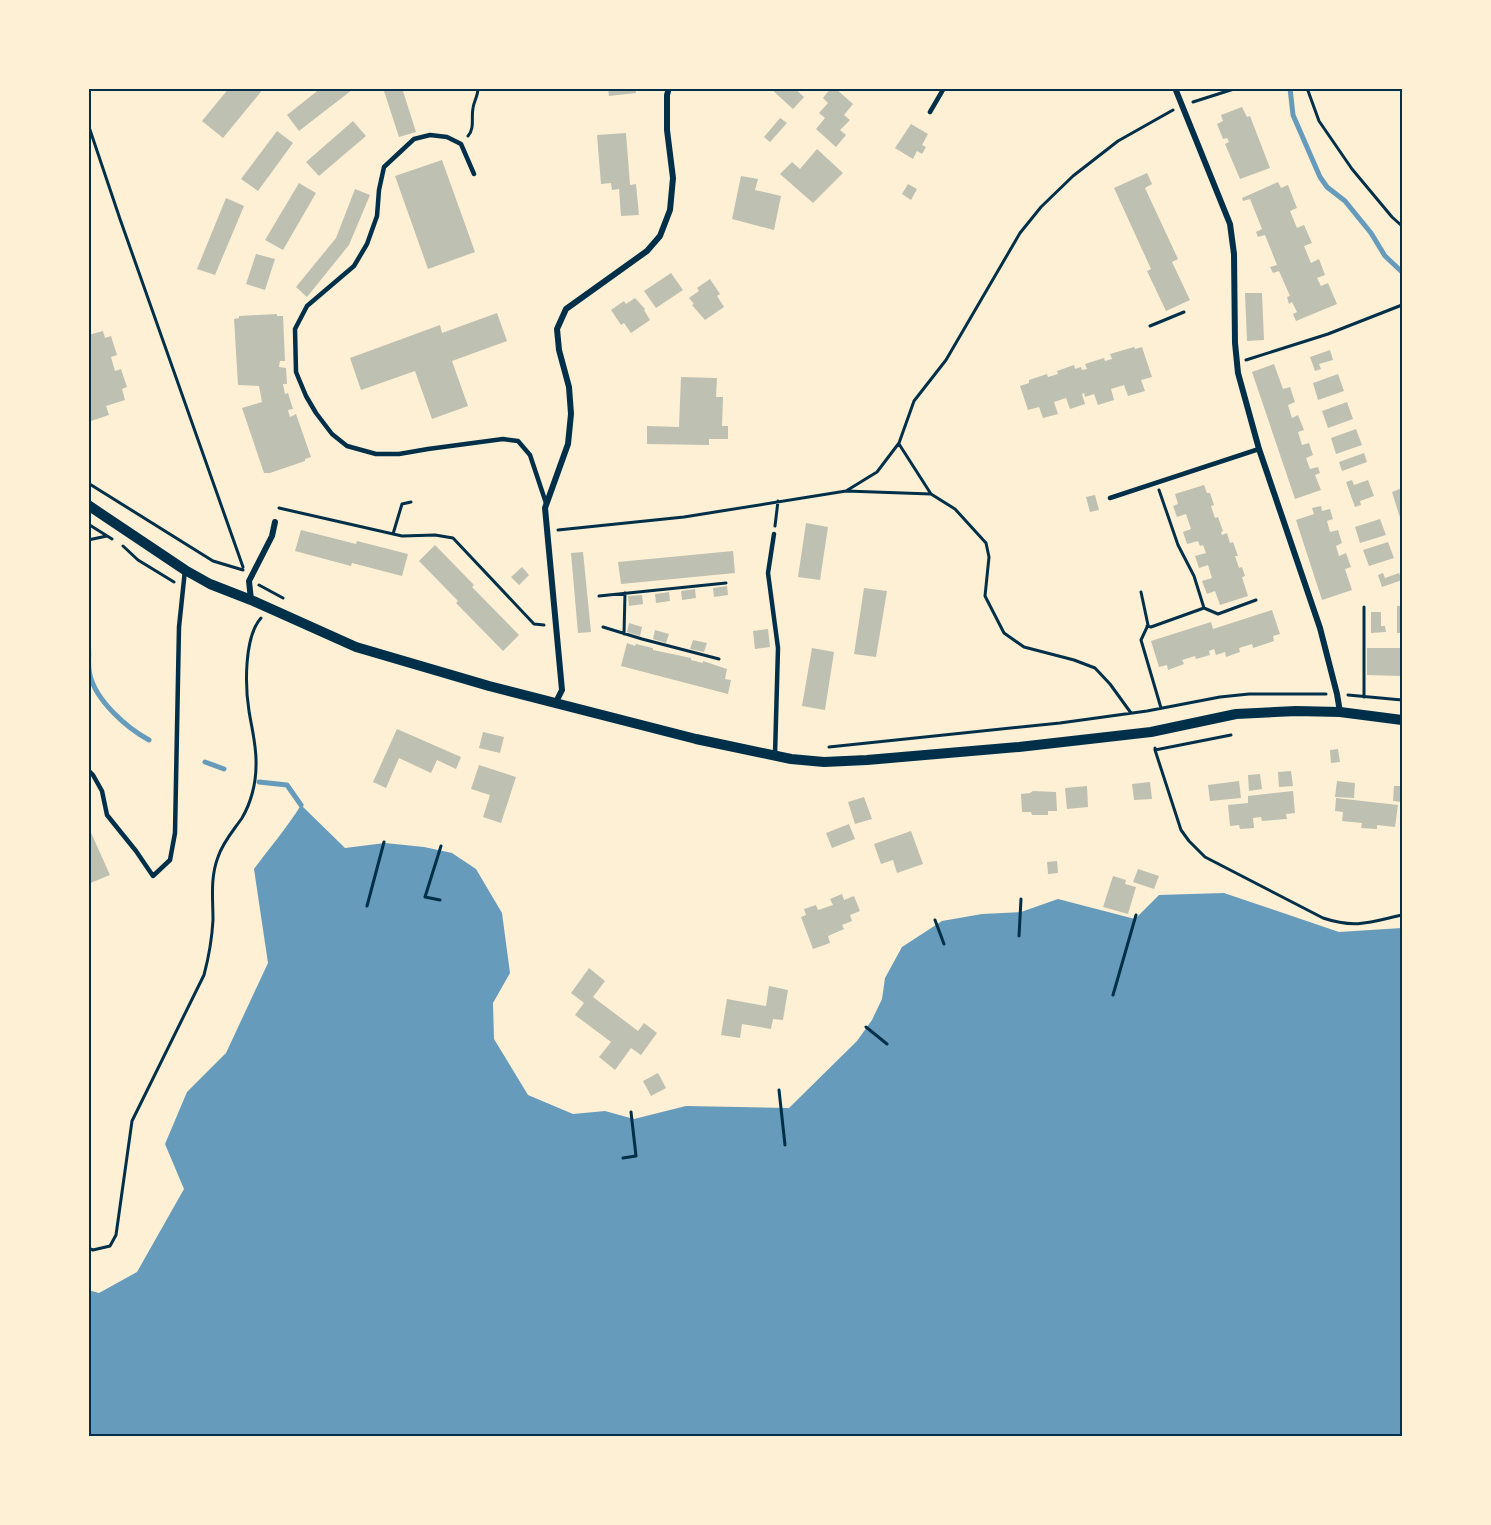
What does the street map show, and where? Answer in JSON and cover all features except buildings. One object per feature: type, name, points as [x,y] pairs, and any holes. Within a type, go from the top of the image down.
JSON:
[{"type":"street","points":[[556,702],[562,690],[545,531],[545,508],[568,444],[571,414],[569,387],[559,350],[557,329],[566,309],[647,251],[660,236],[670,210],[673,178],[667,130],[669,88]]},
{"type":"street","points":[[1175,88],[1230,224],[1234,254],[1237,363],[1246,409],[1320,628],[1340,712]]},
{"type":"street","points":[[88,505],[185,570],[210,584],[356,647],[423,668],[696,739],[775,756],[824,762],[1019,747],[1151,732],[1236,714],[1296,711],[1340,712],[1402,720]]},
{"type":"street","points":[[251,600],[249,581],[272,536],[275,522]]},
{"type":"lane","points":[[930,112],[944,88]]},
{"type":"lane","points":[[474,174],[461,144],[447,137],[430,135],[414,139],[384,167],[377,216],[367,244],[354,266],[308,306],[295,329],[296,372],[316,413],[332,434],[347,446],[376,454],[399,454],[428,448],[503,440],[518,441],[530,454],[546,503]]},
{"type":"lane","points":[[1110,498],[1259,449]]},
{"type":"lane","points":[[774,534],[768,573],[778,648],[775,756]]},
{"type":"lane","points":[[88,770],[102,791],[106,815],[153,876],[170,860],[174,833],[179,627],[185,570]]},
{"type":"path","points":[[461,144],[472,132],[473,108],[478,88]]},
{"type":"path","points":[[846,491],[877,472],[899,443],[914,401],[946,360],[1020,233],[1041,207],[1073,176],[1118,141],[1182,105],[1237,88]]},
{"type":"path","points":[[1307,88],[1319,121],[1352,169],[1402,226]]},
{"type":"path","points":[[88,124],[244,570],[213,561],[88,483]]},
{"type":"path","points":[[1237,363],[1328,334],[1402,305]]},
{"type":"path","points":[[1150,326],[1184,312]]},
{"type":"path","points":[[899,443],[931,494],[955,509],[986,543],[989,557],[985,596],[1004,633],[1024,646],[1095,668],[1131,713]]},
{"type":"path","points":[[1157,483],[1178,545],[1194,576],[1204,608]]},
{"type":"path","points":[[545,531],[684,517],[846,491],[931,494]]},
{"type":"path","points":[[774,534],[778,501]]},
{"type":"path","points":[[393,534],[402,504],[411,502]]},
{"type":"path","points":[[279,508],[402,536],[435,535],[453,538],[534,624],[555,626]]},
{"type":"path","points":[[88,524],[115,541]]},
{"type":"path","points":[[88,540],[107,536]]},
{"type":"path","points":[[122,545],[138,560],[182,588]]},
{"type":"path","points":[[249,581],[286,600]]},
{"type":"path","points":[[599,596],[726,583]]},
{"type":"path","points":[[1142,592],[1147,626],[1141,640],[1161,708]]},
{"type":"path","points":[[624,634],[625,593]]},
{"type":"path","points":[[1147,626],[1151,627],[1204,608],[1218,614],[1256,600]]},
{"type":"path","points":[[1364,607],[1364,697]]},
{"type":"path","points":[[88,1248],[93,1250],[110,1246],[116,1235],[132,1121],[204,975],[210,953],[213,920],[212,884],[218,857],[226,838],[242,818],[249,804],[256,767],[247,689],[248,655],[254,626]]},
{"type":"path","points":[[603,627],[719,659]]},
{"type":"path","points":[[826,747],[1048,724],[1249,694],[1337,694],[1402,700]]},
{"type":"path","points":[[1184,744],[1231,735]]},
{"type":"path","points":[[1155,750],[1181,830],[1205,856],[1323,918],[1342,924],[1365,924],[1402,915]]},
{"type":"path","points":[[367,906],[384,842]]},
{"type":"path","points":[[440,900],[426,897],[441,846]]},
{"type":"path","points":[[1019,936],[1021,899]]},
{"type":"path","points":[[1113,995],[1136,915]]},
{"type":"path","points":[[935,920],[944,944]]},
{"type":"path","points":[[866,1027],[887,1044]]},
{"type":"path","points":[[779,1090],[785,1145]]},
{"type":"path","points":[[623,1158],[636,1156],[631,1112]]},
{"type":"water","points":[[301,805],[345,848],[385,843],[424,847],[452,853],[476,869],[502,913],[510,973],[493,1003],[494,1039],[528,1095],[573,1114],[605,1111],[634,1119],[686,1106],[789,1108],[857,1041],[872,1020],[882,999],[885,978],[902,947],[942,921],[982,914],[1021,912],[1058,899],[1135,919],[1159,895],[1224,893],[1339,932],[1402,928],[1402,1436],[89,1436],[88,1290],[99,1293],[137,1272],[184,1189],[165,1144],[187,1092],[226,1053],[268,963],[254,869]]},
{"type":"waterway","points":[[1290,88],[1293,115],[1320,177],[1327,187],[1345,201],[1371,233],[1385,256],[1402,272]]},
{"type":"waterway","points":[[88,642],[89,671],[93,685],[122,721],[149,740]]},
{"type":"waterway","points":[[205,762],[224,769]]},
{"type":"waterway","points":[[259,782],[287,785],[301,805]]}]
